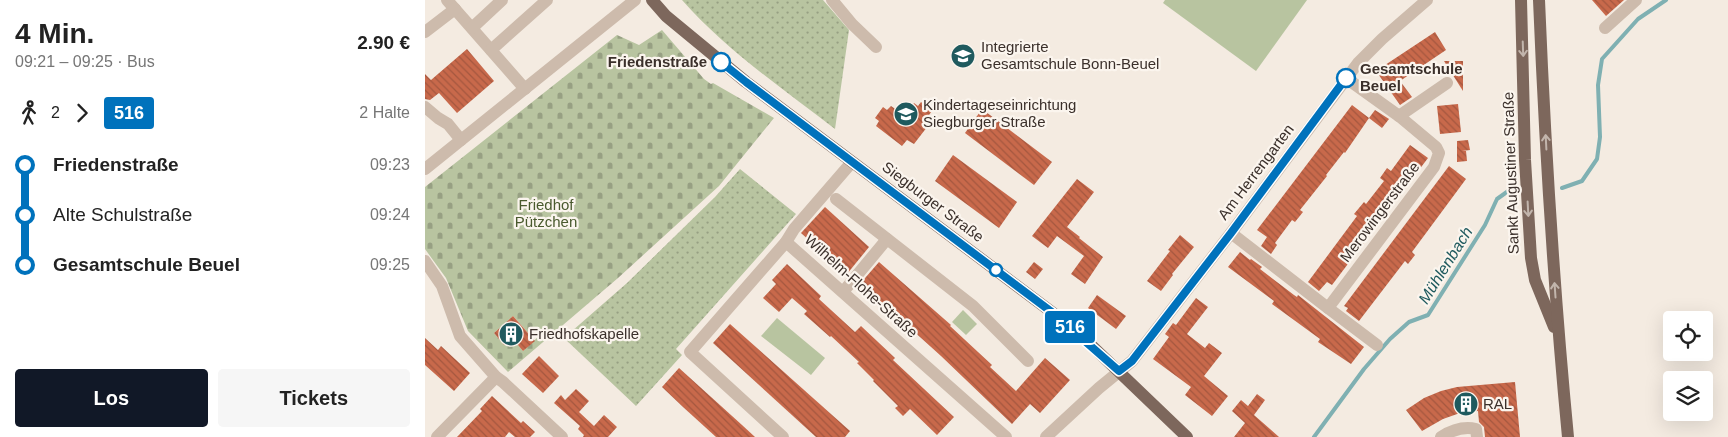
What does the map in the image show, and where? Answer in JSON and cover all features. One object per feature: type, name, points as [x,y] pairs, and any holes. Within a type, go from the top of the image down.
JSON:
[{"type":"main road","name":"Siegburger Straße","points":[[652,0],[666,16],[746,82],[1053,313],[1119,371],[1187,437]]},
{"type":"main road","name":"Sankt Augustiner Straße","points":[[1521,0],[1525,160],[1531,258],[1535,280],[1559,339]]},
{"type":"main road","name":"Sankt Augustiner Straße","points":[[1539,0],[1548,190],[1568,437]]},
{"type":"street","points":[[472,28],[502,0]]},
{"type":"street","points":[[491,50],[547,0]]},
{"type":"street","points":[[425,170],[635,0]]},
{"type":"street","points":[[832,0],[852,24],[876,47]]},
{"type":"street","name":"Am Herrengarten","points":[[1046,437],[1099,388],[1132,361],[1231,233],[1358,63],[1382,39],[1427,0]]},
{"type":"street","points":[[1605,28],[1635,0]]},
{"type":"street","points":[[425,32],[451,5],[525,89]]},
{"type":"street","name":"Merowingerstraße","points":[[1329,308],[1434,167],[1439,153],[1436,147],[1399,116],[1346,78]]},
{"type":"street","points":[[1399,116],[1447,82]]},
{"type":"street","points":[[425,107],[448,124],[461,140]]},
{"type":"street","points":[[786,242],[852,162]]},
{"type":"street","points":[[836,199],[973,306],[1028,361]]},
{"type":"street","points":[[1231,233],[1377,345]]},
{"type":"street","points":[[843,292],[887,239]]},
{"type":"street","name":"Wilhelm-Flohe-Straße","points":[[783,437],[690,352],[786,242],[1006,437]]},
{"type":"street","points":[[425,261],[442,286],[460,336],[496,377],[562,437]]},
{"type":"street","points":[[437,437],[496,377]]},
{"type":"street","points":[[1441,437],[1453,430],[1468,427],[1476,429],[1477,437]]},
{"type":"green space","points":[[682,0],[823,0],[849,30],[835,129],[736,52]]},
{"type":"green space","points":[[1165,0],[1307,0],[1256,71],[1163,3]]},
{"type":"green space","name":"Friedhof Pützchen","points":[[662,30],[704,79],[774,118],[719,186],[618,278],[508,372],[468,331],[446,278],[425,249],[425,187],[617,35],[639,45]],"holes":[[[513,316],[529,334],[533,331],[538,337],[523,351],[512,338],[504,345],[494,333]]]},
{"type":"green space","points":[[740,169],[796,214],[676,349],[682,355],[636,406],[564,338],[627,283],[715,197]]},
{"type":"green space","points":[[963,310],[977,324],[966,335],[952,322]]},
{"type":"green space","points":[[777,318],[825,358],[811,375],[761,336]]},
{"type":"building","points":[[1592,0],[1624,0],[1606,16]]},
{"type":"building","points":[[1435,32],[1446,50],[1400,81],[1412,97],[1400,105],[1376,71]]},
{"type":"building","points":[[467,49],[494,81],[457,113],[439,93],[430,100],[425,99],[425,74],[431,80]]},
{"type":"building","points":[[1444,61],[1463,61],[1463,91]]},
{"type":"building","points":[[921,102],[932,111],[929,115],[934,118],[914,144],[907,140],[902,146],[876,126],[879,121],[875,118],[883,107],[887,110],[891,106],[904,115],[914,103],[918,106]]},
{"type":"building","points":[[1458,104],[1461,132],[1440,134],[1437,106]]},
{"type":"building","points":[[1352,105],[1369,118],[1345,153],[1300,210],[1303,212],[1295,222],[1292,220],[1275,243],[1277,245],[1271,254],[1261,246],[1267,237],[1257,230]]},
{"type":"building","points":[[982,109],[1052,162],[1034,185],[965,133]]},
{"type":"building","points":[[1375,110],[1389,119],[1382,128],[1369,118]]},
{"type":"building","points":[[1468,140],[1470,150],[1462,151],[1466,151],[1467,161],[1457,162],[1457,141]]},
{"type":"building","points":[[1410,145],[1428,158],[1332,285],[1327,282],[1319,291],[1308,282],[1357,216],[1354,214],[1364,202],[1366,204],[1384,181],[1380,178],[1387,168],[1391,171]]},
{"type":"building","points":[[953,155],[1017,202],[999,228],[935,181]]},
{"type":"building","points":[[1449,166],[1466,179],[1412,252],[1415,255],[1408,264],[1405,261],[1359,321],[1346,311],[1348,308],[1344,306]]},
{"type":"building","points":[[1077,179],[1094,192],[1067,227],[1103,257],[1085,284],[1071,274],[1084,256],[1057,236],[1048,248],[1032,236]]},
{"type":"building","points":[[825,207],[869,247],[847,274],[801,233]]},
{"type":"building","points":[[1180,235],[1194,247],[1161,291],[1147,281]]},
{"type":"building","points":[[1240,252],[1364,347],[1351,364],[1318,342],[1320,339],[1272,304],[1274,301],[1228,267]]},
{"type":"building","points":[[879,262],[951,325],[992,365],[990,367],[1016,391],[1045,358],[1070,380],[1040,413],[1030,404],[1012,424],[941,356],[859,285]]},
{"type":"building","points":[[1034,262],[1043,269],[1035,279],[1026,272]]},
{"type":"building","points":[[787,264],[821,296],[819,299],[855,332],[861,326],[895,358],[893,360],[954,417],[937,435],[910,409],[903,416],[895,408],[898,406],[857,363],[859,362],[804,314],[807,311],[792,298],[779,312],[763,298],[776,284],[772,280]]},
{"type":"building","points":[[1097,295],[1126,316],[1116,329],[1088,308]]},
{"type":"building","points":[[1196,298],[1208,307],[1187,334],[1205,348],[1209,343],[1222,353],[1204,376],[1228,396],[1212,416],[1185,395],[1191,387],[1153,359],[1169,337],[1165,334],[1173,323],[1176,325]]},
{"type":"building","name":"Friedhofskapelle","points":[[513,316],[535,341],[523,351],[512,338],[504,345],[494,333]]},
{"type":"building","points":[[730,324],[850,431],[845,437],[816,437],[713,343]]},
{"type":"building","points":[[425,338],[438,350],[441,346],[470,373],[454,391],[425,365]]},
{"type":"building","points":[[539,356],[559,376],[543,393],[522,374]]},
{"type":"building","points":[[679,368],[755,437],[716,437],[662,387]]},
{"type":"building","name":"RAL","points":[[1515,382],[1520,437],[1485,437],[1484,427],[1479,422],[1478,411],[1460,413],[1443,419],[1422,431],[1406,410],[1424,398],[1441,391],[1457,387]]},
{"type":"building","points":[[576,389],[589,401],[579,412],[594,426],[604,415],[617,427],[608,437],[583,437],[584,435],[578,429],[580,426],[554,403],[561,395],[565,400]]},
{"type":"building","points":[[1257,394],[1265,400],[1254,415],[1279,437],[1234,437],[1245,423],[1232,411],[1241,400],[1248,406]]},
{"type":"building","points":[[492,396],[521,423],[523,421],[535,432],[530,437],[515,437],[509,432],[505,437],[457,437],[482,411],[480,409]]},
{"type":"waterway","name":"Mühlenbach","points":[[1562,188],[1582,181],[1597,159],[1600,137],[1598,85],[1602,59],[1638,19],[1666,0]]},
{"type":"waterway","name":"Mühlenbach","points":[[1314,437],[1364,369],[1390,339],[1409,322],[1428,315],[1485,225],[1497,199],[1511,189]]},
{"type":"bus line","name":"516","points":[[721,62],[1053,313],[1119,371],[1132,361],[1231,233],[1346,78]]},
{"type":"place","name":"Integrierte Gesamtschule Bonn-Beuel","points":[[963,56]]},
{"type":"place","name":"Friedenstraße","points":[[721,62]]},
{"type":"place","name":"Gesamtschule Beuel","points":[[1346,78]]},
{"type":"place","name":"Kindertageseinrichtung Siegburger Straße","points":[[906,114]]},
{"type":"place","name":"Friedhofskapelle","points":[[511,334]]},
{"type":"place","name":"RAL","points":[[1466,404]]}]
